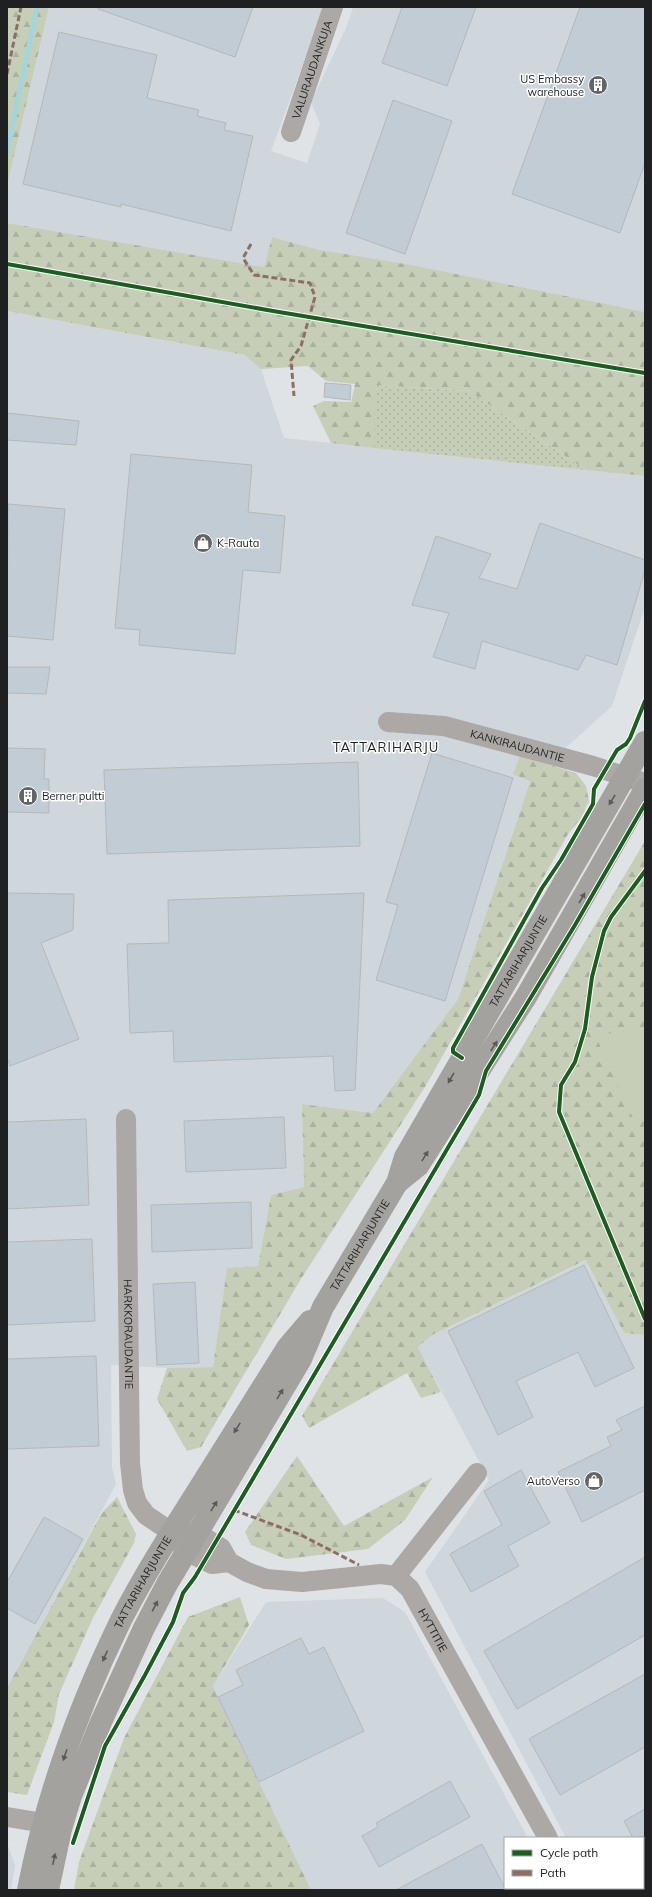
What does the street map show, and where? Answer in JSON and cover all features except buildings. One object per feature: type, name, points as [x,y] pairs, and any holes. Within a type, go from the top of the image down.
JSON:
[{"type":"main road","name":"TATTARIHARJUNTIE","points":[[28,1890],[52,1826],[71,1796],[100,1722],[144,1628],[192,1542],[301,1358],[323,1307],[397,1184],[405,1158],[636,780],[645,742]]},
{"type":"main road","name":"TATTARIHARJUNTIE","points":[[397,1184],[418,1166],[526,997],[645,789]]},
{"type":"main road","name":"TATTARIHARJUNTIE","points":[[48,1890],[52,1826],[52,1790],[77,1718],[121,1621],[171,1532],[287,1348],[323,1307]]},
{"type":"street","name":"VALURAUDANKUJA","points":[[291,132],[334,7]]},
{"type":"street","name":"KANKIRAUDANTIE","points":[[388,722],[444,726],[593,766],[636,780]]},
{"type":"street","name":"HARKKORAUDANTIE","points":[[126,1119],[130,1463],[133,1490],[137,1503],[146,1515],[171,1532]]},
{"type":"street","points":[[171,1532],[192,1542],[212,1564],[229,1562],[247,1572],[266,1579],[302,1582],[381,1574],[396,1576],[477,1473]]},
{"type":"street","name":"HYTTITIE","points":[[396,1576],[410,1589],[547,1837]]},
{"type":"street","points":[[7,1817],[52,1826]]},
{"type":"shaded area","points":[[49,7],[324,7],[271,151],[307,163],[320,124],[311,102],[346,28],[353,7],[645,7],[645,312],[320,250],[272,237],[264,267],[7,223],[7,186]]},
{"type":"shaded area","points":[[7,311],[246,355],[261,369],[284,438],[645,476],[645,607],[612,706],[530,780],[458,999],[373,1113],[302,1104],[304,1187],[271,1195],[258,1266],[227,1269],[213,1367],[167,1368],[111,1365],[112,1468],[116,1484],[7,1688]]},
{"type":"shaded area","points":[[587,1260],[624,1333],[645,1335],[645,1890],[593,1890],[644,1889],[644,1837],[565,1837],[425,1572],[489,1480],[418,1347],[432,1335]]},
{"type":"shaded area","points":[[383,1598],[405,1612],[527,1837],[504,1837],[504,1889],[554,1890],[311,1890],[213,1686],[266,1602]]},
{"type":"shaded area","points":[[7,1843],[15,1865],[11,1890],[7,1890]]},
{"type":"green space","points":[[7,7],[49,7],[7,186]]},
{"type":"green space","points":[[7,223],[264,267],[272,237],[320,250],[411,265],[645,312],[645,476],[586,470],[469,391],[375,385],[374,448],[331,443],[313,406],[324,401],[351,402],[355,384],[326,381],[308,366],[261,369],[245,355],[7,311]]},
{"type":"green space","points":[[374,385],[469,391],[586,470],[374,448]]},
{"type":"green space","points":[[520,756],[576,773],[586,786],[589,801],[581,818],[568,834],[425,1087],[301,1279],[201,1447],[187,1451],[157,1399],[167,1368],[213,1367],[227,1268],[258,1266],[271,1195],[304,1187],[302,1104],[373,1113],[458,999],[530,781],[513,774]]},
{"type":"green space","points":[[645,841],[645,1335],[624,1333],[586,1260],[432,1335],[418,1347],[441,1392],[421,1398],[407,1373],[309,1428],[302,1416]]},
{"type":"green space","points":[[637,1021],[645,1038],[645,1113],[633,1118],[597,1039]]},
{"type":"green space","points":[[297,1456],[344,1526],[433,1477],[405,1520],[368,1549],[286,1559],[251,1545],[245,1532]]},
{"type":"green space","points":[[117,1497],[136,1534],[134,1543],[93,1618],[59,1694],[54,1722],[27,1795],[7,1792],[7,1688],[101,1514]]},
{"type":"green space","points":[[240,1597],[249,1625],[213,1686],[311,1890],[74,1890],[79,1862],[124,1738],[188,1617]]},
{"type":"waterway","points":[[7,151],[37,7]]},
{"type":"marked path","points":[[7,74],[21,7]]},
{"type":"marked path","points":[[251,244],[243,258],[254,275],[310,283],[315,297],[301,346],[291,360],[294,396]]},
{"type":"marked path","points":[[234,1510],[301,1535],[359,1565]]},
{"type":"cycle path","points":[[7,264],[273,311],[645,373]]},
{"type":"cycle path","points":[[462,1058],[453,1052],[453,1048],[542,888],[561,860],[593,804],[594,789],[617,750],[626,744],[630,738],[645,701]]},
{"type":"cycle path","points":[[73,1843],[105,1746],[173,1622],[183,1593],[195,1577],[479,1095],[486,1071],[575,925],[645,804]]},
{"type":"cycle path","points":[[645,871],[611,917],[604,931],[592,977],[585,1029],[575,1062],[561,1085],[559,1112],[645,1319]]},
{"type":"place","name":"US Embassy warehouse","points":[[598,85]]},
{"type":"place","name":"K-Rauta","points":[[203,543]]},
{"type":"place","name":"Berner pultti","points":[[28,796]]},
{"type":"place","name":"AutoVerso","points":[[594,1481]]},
{"type":"district","name":"TATTARIHARJU","points":[[386,747]]}]
